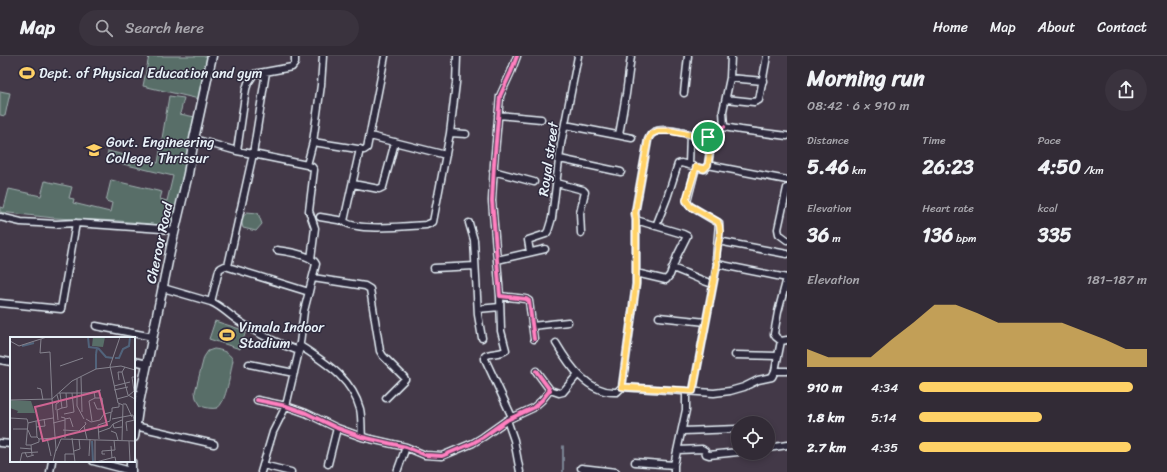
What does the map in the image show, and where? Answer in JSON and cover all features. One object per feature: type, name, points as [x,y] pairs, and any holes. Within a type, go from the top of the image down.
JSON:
[{"type":"main road","name":"Cheroor Road","points":[[135,426],[174,232],[188,174],[212,56]]},
{"type":"street","points":[[237,151],[247,86],[254,74],[291,68],[294,66],[295,56]]},
{"type":"street","points":[[307,165],[313,142],[321,85],[323,56]]},
{"type":"street","points":[[313,142],[364,150],[368,148],[385,56]]},
{"type":"street","points":[[320,217],[344,221],[347,224],[369,227],[426,225],[434,222],[450,133],[456,83],[457,56]]},
{"type":"street","points":[[516,56],[511,72],[500,96],[492,201],[500,296],[501,330],[506,350],[500,353],[487,354],[485,359],[510,419],[520,472]]},
{"type":"street","name":"Royal street","points":[[530,252],[528,240],[546,234],[552,218],[565,125],[578,56]]},
{"type":"street","points":[[619,136],[631,56]]},
{"type":"street","points":[[684,93],[688,56]]},
{"type":"street","points":[[724,127],[723,111],[730,78],[731,56]]},
{"type":"street","points":[[726,100],[757,102],[760,98],[767,56]]},
{"type":"street","points":[[228,266],[253,154],[266,72]]},
{"type":"street","points":[[730,78],[762,81]]},
{"type":"street","points":[[498,115],[541,119]]},
{"type":"street","points":[[565,125],[632,138]]},
{"type":"street","points":[[556,343],[578,374],[590,385],[609,392],[617,392],[622,387],[635,297],[635,213],[648,140],[651,134],[658,131],[672,131],[708,137],[724,127],[787,136]]},
{"type":"street","points":[[450,133],[466,134]]},
{"type":"street","points":[[674,472],[674,465],[683,431],[686,410],[706,322],[717,264],[716,259],[720,228],[719,223],[690,206],[687,202],[693,166],[690,134]]},
{"type":"street","points":[[370,136],[446,155]]},
{"type":"street","points":[[656,226],[667,198],[677,165],[680,163],[704,169],[708,165],[710,151],[708,137]]},
{"type":"street","points":[[194,139],[237,151],[312,167],[314,170],[308,211],[315,228],[310,259]]},
{"type":"street","points":[[353,184],[376,189],[383,187],[395,142]]},
{"type":"street","points":[[344,221],[360,149]]},
{"type":"street","points":[[560,159],[621,172]]},
{"type":"street","points":[[708,165],[787,180]]},
{"type":"street","points":[[494,171],[534,182]]},
{"type":"street","points":[[557,183],[583,190],[585,192],[580,212],[582,233]]},
{"type":"street","points":[[787,188],[778,229],[779,234],[787,240]]},
{"type":"street","points":[[0,217],[21,222],[56,224],[76,223],[162,229],[174,232]]},
{"type":"street","points":[[636,220],[687,236],[668,278],[664,281],[636,274]]},
{"type":"street","points":[[0,303],[61,309],[76,223]]},
{"type":"street","points":[[470,223],[474,240],[478,309],[482,338]]},
{"type":"street","points":[[718,241],[787,254]]},
{"type":"street","points":[[497,260],[545,249]]},
{"type":"street","points":[[261,472],[273,432],[286,406],[299,348],[304,311],[316,264],[310,259],[277,250]]},
{"type":"street","points":[[622,387],[714,393],[730,391],[744,387],[758,380],[772,377],[784,341],[776,337],[774,334],[787,278],[717,264]]},
{"type":"street","points":[[211,302],[216,278],[223,266],[228,266],[309,292]]},
{"type":"street","points":[[434,268],[475,266]]},
{"type":"street","points":[[672,268],[698,280],[713,284]]},
{"type":"street","points":[[312,278],[365,286],[370,289],[380,351],[383,356],[404,376],[405,379],[386,398]]},
{"type":"street","points":[[163,288],[218,305],[259,334],[282,345],[299,348],[345,379],[354,392],[361,410],[362,437]]},
{"type":"street","points":[[500,296],[526,299],[529,301],[534,339]]},
{"type":"street","points":[[478,309],[500,307]]},
{"type":"street","points":[[659,317],[706,322]]},
{"type":"street","points":[[532,326],[568,322]]},
{"type":"street","points":[[96,326],[153,337]]},
{"type":"street","points":[[735,355],[778,356]]},
{"type":"street","points":[[0,360],[10,362]]},
{"type":"street","points":[[135,361],[147,364]]},
{"type":"street","points":[[249,364],[294,373]]},
{"type":"street","points":[[536,371],[550,390],[559,393],[563,392],[578,374]]},
{"type":"street","points":[[775,371],[787,371]]},
{"type":"street","points":[[257,400],[286,406],[306,413],[337,428],[362,437],[406,446],[424,455],[442,456],[457,451],[483,437],[510,419],[532,408],[542,400],[550,390]]},
{"type":"street","points":[[135,426],[214,444]]},
{"type":"street","points":[[328,464],[337,428]]},
{"type":"street","points":[[683,431],[731,429]]},
{"type":"street","points":[[0,443],[10,444]]},
{"type":"street","points":[[775,447],[787,445]]},
{"type":"street","points":[[397,472],[406,446]]},
{"type":"street","points":[[678,450],[702,449],[709,455],[731,453]]},
{"type":"street","points":[[50,472],[52,462]]},
{"type":"street","points":[[96,462],[131,472]]},
{"type":"street","points":[[635,462],[674,465]]},
{"type":"street","points":[[263,465],[291,472]]},
{"type":"street","points":[[581,468],[616,472]]},
{"type":"green space","points":[[149,56],[208,56],[199,99],[143,86]]},
{"type":"green space","points":[[0,91],[10,93],[5,116],[0,115]]},
{"type":"green space","points":[[169,96],[184,98],[180,114],[195,117],[172,226],[119,221],[54,218],[0,212],[0,207],[4,208],[9,189],[41,196],[45,181],[72,187],[69,198],[74,199],[73,203],[110,212],[112,203],[106,201],[111,180],[162,192],[160,199],[167,201],[173,176],[106,160],[108,151],[158,163]]},
{"type":"green space","points":[[247,212],[258,213],[262,224],[256,231],[243,228],[241,219]]},
{"type":"green space","name":"Vimala Indoor Stadium","points":[[215,321],[246,331],[240,349],[209,339]]},
{"type":"green space","points":[[214,349],[225,352],[233,360],[228,386],[223,400],[217,408],[207,408],[201,406],[196,398],[195,392],[204,357],[208,351]]},
{"type":"waterway","points":[[563,446],[563,472]]},
{"type":"cycle path","points":[[517,56],[500,96],[492,201],[500,296],[526,299],[529,301],[534,339]]},
{"type":"cycle path","points":[[622,387],[636,284],[635,213],[648,139],[654,132],[660,130],[706,137],[724,127]]},
{"type":"cycle path","points":[[257,400],[286,406],[306,413],[337,428],[362,437],[406,447],[425,455],[442,456],[473,443],[507,420],[533,408],[542,400],[550,390],[536,371]]},
{"type":"place","name":"Dept. of Physical Education and gym","points":[[27,73]]},
{"type":"place","name":"Govt. Engineering College, Thrissur","points":[[94,150]]},
{"type":"place","name":"Vimala Indoor Stadium","points":[[227,335]]},
{"type":"route","points":[[658,131],[672,131],[708,137],[710,151],[708,165],[704,169],[696,167],[686,200],[687,204],[718,222],[720,228],[716,259],[717,264],[693,391],[622,387],[636,284],[635,213],[648,140],[653,132],[658,131]]}]
